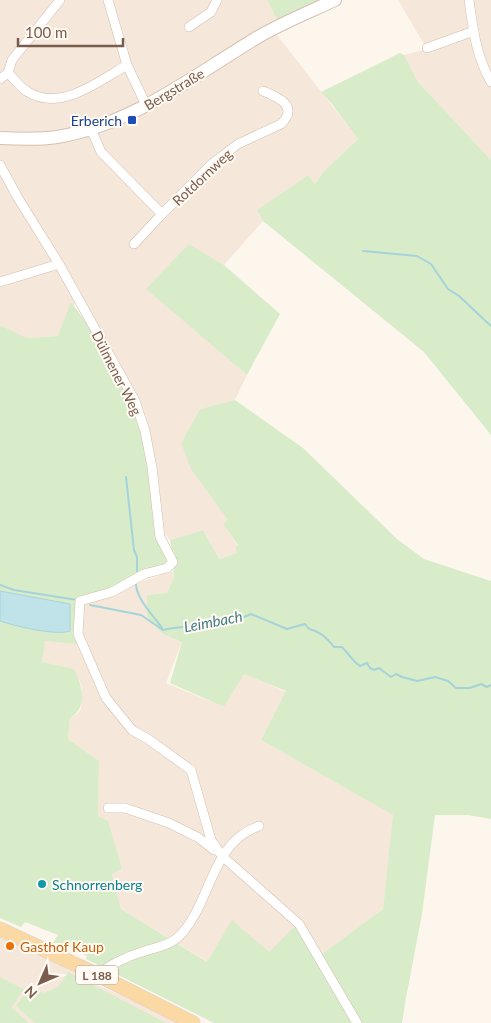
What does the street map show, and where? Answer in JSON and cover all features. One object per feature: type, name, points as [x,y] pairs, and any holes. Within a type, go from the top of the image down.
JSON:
[{"type":"main road","name":"L 188","points":[[0,929],[98,975],[193,1023]]},
{"type":"street","points":[[0,79],[8,74],[12,60],[60,0]]},
{"type":"street","points":[[108,0],[127,65],[146,105]]},
{"type":"street","points":[[189,28],[211,12],[218,0]]},
{"type":"street","name":"Bergstraße","points":[[0,138],[32,139],[57,137],[91,129],[128,114],[271,30],[335,0]]},
{"type":"street","points":[[469,0],[477,51],[483,68],[491,82]]},
{"type":"street","points":[[426,48],[474,31]]},
{"type":"street","points":[[8,74],[29,93],[49,98],[69,96],[81,92],[127,65]]},
{"type":"street","name":"Rotdornweg","points":[[162,214],[213,163],[238,144],[281,124],[285,120],[288,110],[284,102],[277,96],[263,91]]},
{"type":"street","points":[[91,129],[101,152],[162,214],[134,244]]},
{"type":"street","name":"Dülmener Weg","points":[[0,164],[18,198],[59,264],[134,401],[145,431],[152,467],[160,538],[173,562],[167,568],[144,574],[112,592],[80,601],[78,634],[106,698],[132,730],[148,739],[190,770],[211,840],[222,856]]},
{"type":"street","points":[[0,282],[59,264]]},
{"type":"street","points":[[108,808],[124,808],[169,823],[199,838],[222,856],[299,924],[357,1023]]},
{"type":"street","points":[[98,975],[103,970],[141,952],[167,944],[182,934],[200,907],[222,856],[235,840],[246,831],[260,826]]},
{"type":"shaded area","points":[[0,0],[267,0],[278,21],[270,26],[358,139],[323,172],[315,184],[308,175],[257,210],[263,221],[224,265],[189,244],[223,354],[247,375],[235,400],[200,409],[181,443],[229,520],[223,524],[238,546],[237,553],[219,559],[203,530],[170,540],[162,530],[157,466],[139,398],[80,293],[59,336],[27,338],[0,325]]},
{"type":"shaded area","points":[[398,0],[491,0],[491,160],[418,82],[404,55],[427,49]]},
{"type":"shaded area","points":[[173,571],[174,577],[167,593],[147,595],[161,634],[182,642],[166,683],[224,707],[244,673],[286,692],[261,740],[394,815],[383,909],[322,954],[269,952],[208,962],[121,909],[112,874],[122,869],[98,816],[99,761],[68,739],[70,718],[81,709],[82,688],[79,679],[42,663],[44,645],[46,633],[70,634],[85,605],[134,584]]},
{"type":"shaded area","points":[[0,937],[91,982],[183,1023],[29,1023],[12,1007],[23,989],[0,977]]},
{"type":"green space","points":[[267,0],[323,0],[278,21]]},
{"type":"green space","points":[[400,53],[404,55],[418,82],[491,160],[491,435],[424,352],[263,221],[257,210],[308,175],[315,184],[323,172],[358,139],[321,92]]},
{"type":"green space","points":[[189,244],[224,265],[280,314],[247,375],[146,289]]},
{"type":"green space","points":[[71,302],[90,328],[135,401],[159,531],[172,558],[167,568],[73,600],[77,602],[76,644],[45,641],[42,662],[74,669],[81,689],[82,702],[80,708],[70,718],[68,739],[99,761],[98,816],[108,821],[122,869],[112,874],[121,909],[207,962],[232,920],[269,952],[301,920],[322,954],[383,909],[393,815],[261,740],[286,691],[244,674],[224,707],[170,683],[182,642],[162,634],[147,616],[147,595],[167,593],[174,577],[173,556],[170,540],[203,530],[219,559],[237,553],[236,547],[238,545],[223,524],[228,520],[191,469],[181,443],[200,409],[235,400],[303,448],[397,539],[424,559],[491,581],[491,819],[468,815],[435,815],[422,914],[402,1023],[214,1023],[86,959],[87,956],[62,943],[53,943],[58,935],[25,922],[21,927],[0,918],[0,325],[27,338],[58,336]]},
{"type":"green space","points":[[68,972],[166,1023],[35,1023],[16,1006],[31,986],[44,993],[58,987]]},
{"type":"green space","points":[[0,977],[24,989],[12,1007],[29,1023],[0,1023]]},
{"type":"water","points":[[0,591],[70,604],[70,631],[55,632],[25,628],[0,621]]},
{"type":"waterway","points":[[363,251],[417,256],[431,264],[448,289],[459,296],[491,326]]},
{"type":"waterway","points":[[126,477],[134,550],[137,557],[137,571]]},
{"type":"waterway","points":[[136,582],[136,588],[141,600],[162,628]]},
{"type":"waterway","name":"Leimbach","points":[[0,585],[14,590],[77,600]]},
{"type":"waterway","name":"Leimbach","points":[[90,605],[141,615],[163,630],[213,624],[251,614],[287,629],[305,624],[309,629],[323,636],[334,647],[342,647],[360,666],[367,663],[370,668],[374,670],[379,668],[391,677],[396,674],[417,681],[435,677],[448,681],[456,688],[470,688],[481,684],[487,687],[491,685]]},
{"type":"place","name":"Erberich","points":[[132,120]]},
{"type":"place","name":"Schnorrenberg","points":[[42,884]]},
{"type":"place","name":"Gasthof Kaup","points":[[10,946]]}]
